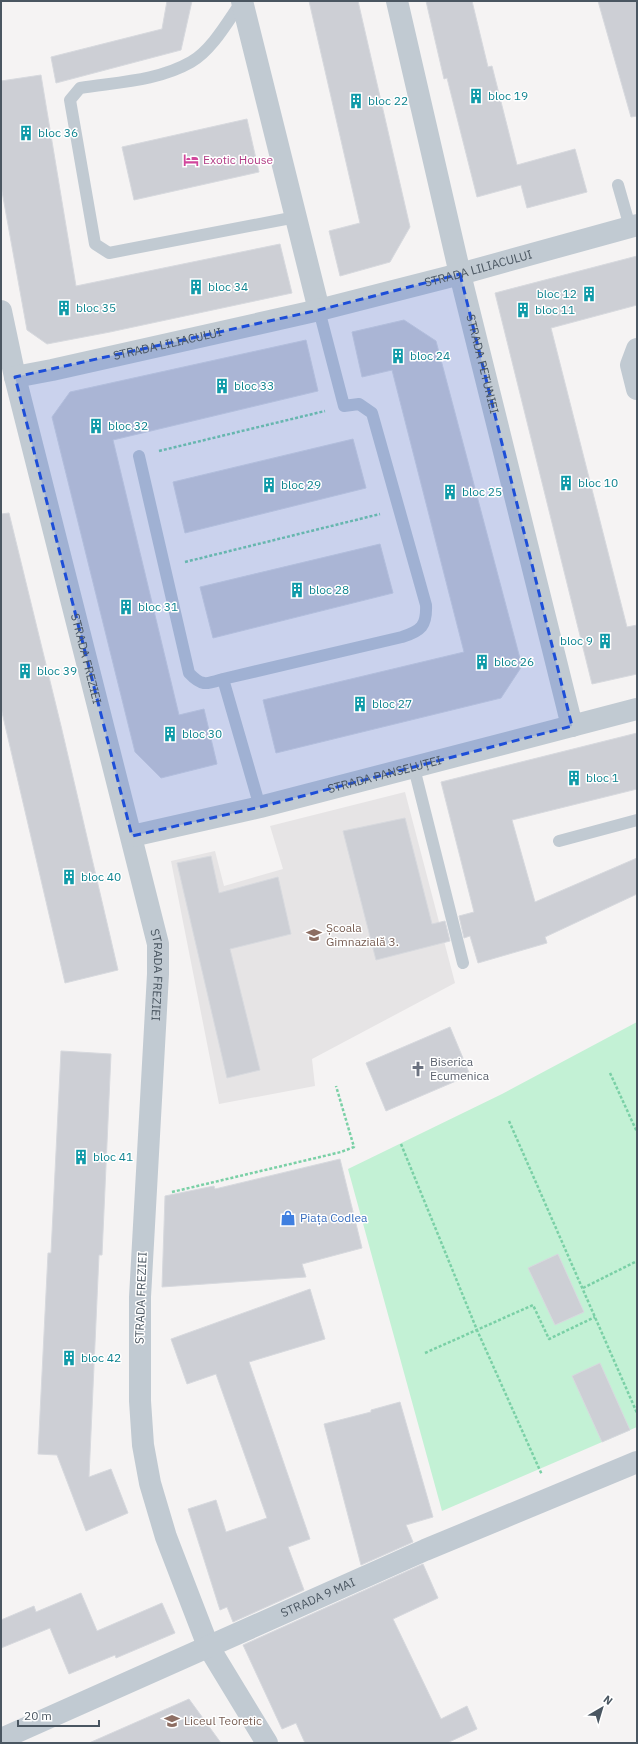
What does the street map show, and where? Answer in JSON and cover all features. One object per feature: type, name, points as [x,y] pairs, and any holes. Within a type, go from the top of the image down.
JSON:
[{"type":"street","points":[[242,1],[319,310]]},
{"type":"street","name":"STRADA PETUNIEI","points":[[397,1],[460,274],[572,726]]},
{"type":"street","name":"STRADA LILIACULUI","points":[[15,377],[319,310],[460,274],[634,226]]},
{"type":"street","name":"STRADA FREZIEI","points":[[1,311],[15,377],[132,836],[158,944],[158,974],[140,1305],[140,1401],[143,1444],[150,1484],[166,1537],[208,1646],[267,1743]]},
{"type":"street","points":[[637,349],[631,365],[637,389]]},
{"type":"street","name":"STRADA PANSELUȚEI","points":[[132,836],[260,807],[637,709]]},
{"type":"street","name":"STRADA 9 MAI","points":[[1,1739],[208,1646],[552,1497],[637,1462]]},
{"type":"lane","points":[[242,1],[214,41],[192,62],[155,76],[80,88],[70,100],[95,244],[109,253],[296,217]]},
{"type":"lane","points":[[618,185],[634,226]]},
{"type":"lane","points":[[139,456],[163,568],[189,673],[197,682],[206,684],[224,680],[394,639],[417,632],[427,619],[426,605],[400,508],[372,413],[359,404],[344,406],[319,310]]},
{"type":"lane","points":[[224,680],[260,807]]},
{"type":"lane","points":[[414,768],[464,963]]},
{"type":"lane","points":[[559,841],[637,820]]},
{"type":"path","points":[[139,456],[344,406]]},
{"type":"path","points":[[163,568],[400,508]]},
{"type":"path","points":[[610,1073],[637,1132]]},
{"type":"path","points":[[146,1198],[341,1152],[354,1147],[336,1086]]},
{"type":"path","points":[[509,1121],[637,1413]]},
{"type":"path","points":[[401,1144],[477,1330],[552,1497]]},
{"type":"path","points":[[583,1288],[637,1261]]},
{"type":"path","points":[[425,1353],[533,1305],[548,1339],[595,1317]]},
{"type":"highlighted area","points":[[460,274],[572,726],[260,807],[132,836],[15,377],[319,310]]},
{"type":"shaded area","name":"Școala Gimnazială 3.","points":[[405,792],[455,983],[312,1059],[315,1086],[219,1104],[171,861],[215,851],[224,886],[283,869],[270,826]]},
{"type":"green space","points":[[637,1022],[637,1427],[442,1511],[348,1169],[502,1094]]},
{"type":"building","points":[[167,1],[192,1],[181,50],[56,83],[51,57],[162,29]]},
{"type":"building","name":"bloc 22","points":[[309,1],[358,1],[410,227],[390,262],[340,276],[329,231],[360,223]]},
{"type":"building","name":"bloc 19","points":[[426,1],[472,1],[488,67],[492,66],[517,165],[575,149],[587,192],[527,208],[521,185],[477,197],[447,78],[444,79]]},
{"type":"building","points":[[598,1],[637,1],[637,116],[631,117]]},
{"type":"building","points":[[41,75],[76,286],[280,244],[292,293],[47,344],[27,330],[1,186],[1,81]]},
{"type":"building","name":"Exotic House","points":[[247,119],[259,172],[134,200],[122,147]]},
{"type":"building","points":[[637,256],[637,305],[551,328],[627,627],[637,625],[637,674],[592,684],[495,293]]},
{"type":"building","points":[[404,320],[436,341],[522,666],[501,698],[276,753],[263,700],[464,652],[392,370],[362,377],[352,332]]},
{"type":"building","points":[[306,340],[318,391],[113,440],[179,715],[204,709],[217,764],[161,778],[135,752],[52,417],[70,392]]},
{"type":"building","name":"bloc 29","points":[[353,439],[366,488],[185,533],[173,482]]},
{"type":"building","points":[[9,513],[62,730],[118,970],[65,983],[1,708],[1,514]]},
{"type":"building","name":"bloc 28","points":[[380,544],[393,593],[213,638],[200,587]]},
{"type":"building","points":[[637,733],[637,789],[512,820],[535,902],[637,858],[637,894],[545,937],[547,943],[478,963],[470,936],[464,938],[459,916],[474,912],[441,782]]},
{"type":"building","points":[[405,818],[432,924],[445,921],[450,941],[376,960],[343,831]]},
{"type":"building","points":[[211,856],[219,893],[278,877],[291,934],[230,949],[260,1070],[227,1078],[177,863]]},
{"type":"building","name":"Biserica Ecumenica","points":[[450,1027],[470,1075],[386,1111],[366,1063]]},
{"type":"building","points":[[61,1051],[111,1054],[102,1255],[99,1255],[89,1477],[111,1469],[128,1513],[86,1531],[57,1455],[38,1454],[48,1253],[51,1253]]},
{"type":"building","points":[[340,1159],[362,1248],[302,1264],[306,1277],[162,1287],[165,1196],[214,1186],[215,1189]]},
{"type":"building","points":[[558,1254],[584,1312],[555,1325],[528,1268]]},
{"type":"building","points":[[310,1289],[325,1339],[249,1362],[310,1539],[288,1547],[304,1590],[233,1622],[227,1607],[220,1610],[188,1509],[216,1500],[226,1532],[267,1518],[216,1374],[187,1384],[171,1339]]},
{"type":"building","points":[[600,1363],[630,1430],[602,1442],[572,1376]]},
{"type":"building","points":[[400,1402],[433,1517],[406,1525],[413,1542],[361,1565],[324,1424],[371,1412],[371,1410]]},
{"type":"building","points":[[423,1564],[438,1598],[393,1619],[441,1719],[467,1706],[477,1729],[447,1743],[305,1743],[296,1723],[282,1729],[243,1645]]},
{"type":"building","points":[[81,1593],[97,1631],[162,1603],[175,1633],[116,1658],[115,1655],[69,1674],[50,1628],[1,1648],[1,1620],[34,1606],[36,1612]]},
{"type":"building","name":"Liceul Teoretic","points":[[189,1699],[221,1743],[89,1743]]},
{"type":"place","name":"bloc 19","points":[[476,96]]},
{"type":"place","name":"bloc 22","points":[[356,101]]},
{"type":"place","name":"bloc 36","points":[[26,133]]},
{"type":"place","name":"Exotic House","points":[[191,160]]},
{"type":"place","name":"bloc 34","points":[[196,287]]},
{"type":"place","name":"bloc 12","points":[[589,294]]},
{"type":"place","name":"bloc 35","points":[[64,308]]},
{"type":"place","name":"bloc 11","points":[[523,310]]},
{"type":"place","name":"bloc 24","points":[[398,356]]},
{"type":"place","name":"bloc 33","points":[[222,386]]},
{"type":"place","name":"bloc 32","points":[[96,426]]},
{"type":"place","name":"bloc 10","points":[[566,483]]},
{"type":"place","name":"bloc 29","points":[[269,485]]},
{"type":"place","name":"bloc 25","points":[[450,492]]},
{"type":"place","name":"bloc 28","points":[[297,590]]},
{"type":"place","name":"bloc 31","points":[[126,607]]},
{"type":"place","name":"bloc 9","points":[[605,641]]},
{"type":"place","name":"bloc 26","points":[[482,662]]},
{"type":"place","name":"bloc 39","points":[[25,671]]},
{"type":"place","name":"bloc 27","points":[[360,704]]},
{"type":"place","name":"bloc 30","points":[[170,734]]},
{"type":"place","name":"bloc 1","points":[[574,778]]},
{"type":"place","name":"bloc 40","points":[[69,877]]},
{"type":"place","name":"Școala Gimnazială 3.","points":[[314,935]]},
{"type":"place","name":"Biserica Ecumenica","points":[[418,1069]]},
{"type":"place","name":"bloc 41","points":[[81,1157]]},
{"type":"place","name":"Piața Codlea","points":[[288,1218]]},
{"type":"place","name":"bloc 42","points":[[69,1358]]},
{"type":"place","name":"Liceul Teoretic","points":[[172,1721]]}]
